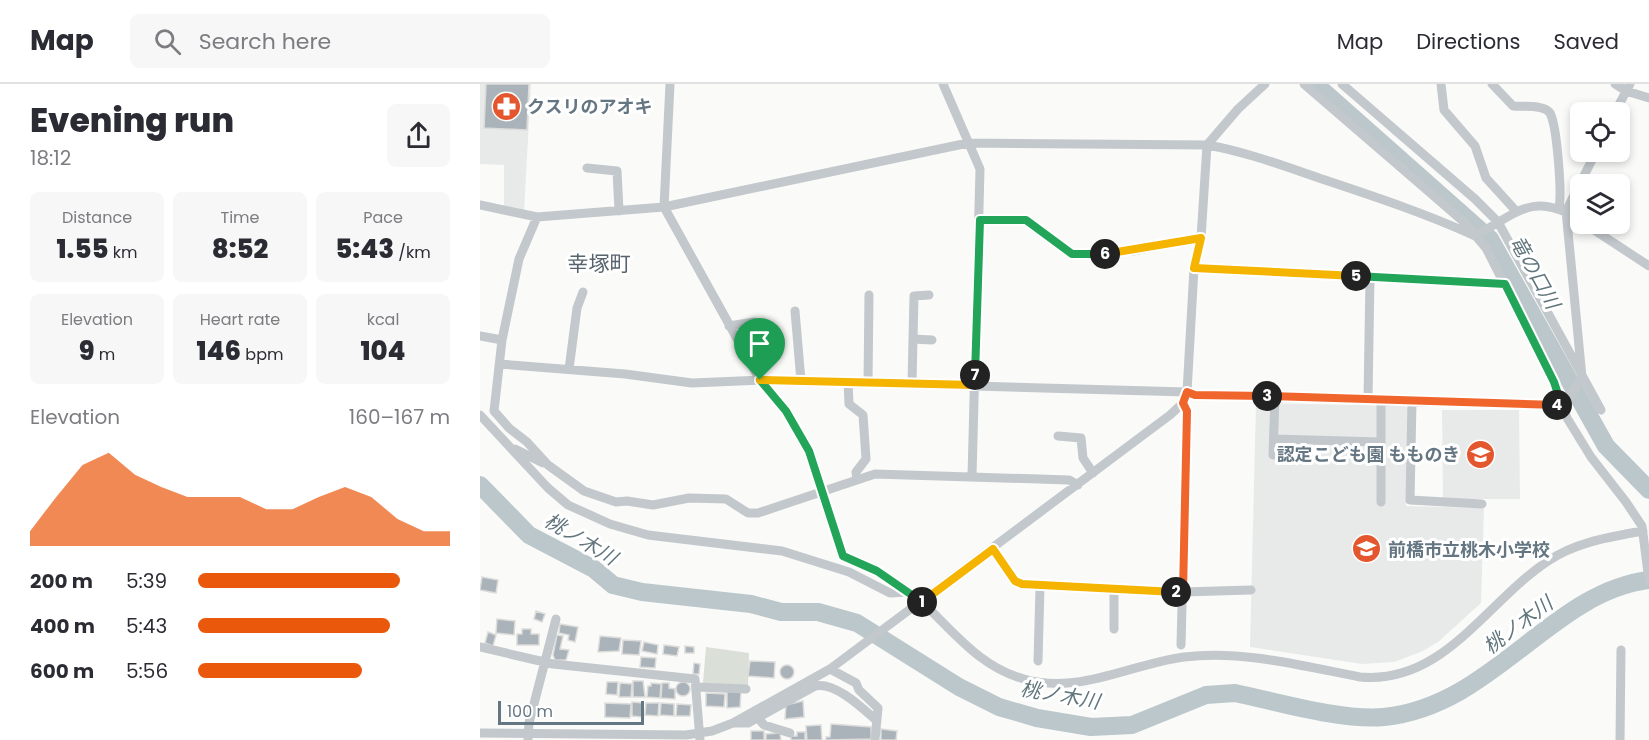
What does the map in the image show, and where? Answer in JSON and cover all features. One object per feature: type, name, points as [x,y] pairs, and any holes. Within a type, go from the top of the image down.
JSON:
[{"type":"street","points":[[670,84],[664,207],[760,380],[795,425],[812,458],[841,553],[846,558],[877,571],[908,592],[947,626],[952,635],[991,664],[1021,678],[1044,683],[1093,680],[1193,657],[1254,658],[1360,677],[1389,676],[1415,670],[1441,655],[1497,602],[1550,560],[1599,539],[1643,533]]},
{"type":"street","points":[[943,84],[980,169],[972,477]]},
{"type":"street","points":[[480,733],[527,737],[700,737],[733,723],[833,667],[993,549],[1183,403],[1187,392],[1194,268],[1201,238],[1207,145],[1238,109],[1265,84]]},
{"type":"street","points":[[1304,84],[1456,215],[1486,248],[1591,457],[1626,502],[1643,533],[1649,581]]},
{"type":"street","points":[[1342,84],[1475,199],[1497,223],[1582,380],[1601,410]]},
{"type":"street","points":[[1441,84],[1444,110],[1475,146],[1486,178],[1516,211]]},
{"type":"street","points":[[1492,84],[1513,106],[1544,108],[1550,114],[1557,155],[1582,380],[1564,405]]},
{"type":"street","points":[[1615,84],[1628,87],[1649,98]]},
{"type":"street","points":[[1620,102],[1628,87]]},
{"type":"street","points":[[480,205],[537,217],[664,207],[968,143],[1207,145],[1235,150],[1310,175],[1450,223],[1476,235]]},
{"type":"street","points":[[1563,210],[1590,162]]},
{"type":"street","points":[[587,168],[617,171],[619,211]]},
{"type":"street","points":[[1476,235],[1527,206],[1563,210],[1570,214]]},
{"type":"street","points":[[537,217],[519,259],[502,340],[494,411],[548,465]]},
{"type":"street","points":[[980,220],[1026,220],[1072,254],[1133,251],[1201,238]]},
{"type":"street","points":[[1600,234],[1649,266]]},
{"type":"street","points":[[1194,268],[1505,284]]},
{"type":"street","points":[[1368,399],[1370,277]]},
{"type":"street","points":[[569,369],[577,308],[583,292]]},
{"type":"street","points":[[868,382],[869,295]]},
{"type":"street","points":[[912,383],[914,296],[929,295]]},
{"type":"street","points":[[795,310],[801,381]]},
{"type":"street","points":[[729,326],[754,322]]},
{"type":"street","points":[[480,336],[502,340]]},
{"type":"street","points":[[913,339],[932,340]]},
{"type":"street","points":[[500,364],[569,369],[681,382],[760,380],[912,383],[1187,392],[1195,395],[1564,405]]},
{"type":"street","points":[[848,382],[849,404],[860,412],[864,421],[866,459],[856,471],[857,479]]},
{"type":"street","points":[[1273,455],[1275,396]]},
{"type":"street","points":[[1381,399],[1381,502]]},
{"type":"street","points":[[1412,401],[1410,501],[1482,504]]},
{"type":"street","points":[[1182,645],[1187,411],[1183,403]]},
{"type":"street","points":[[480,415],[568,504],[610,524],[648,535],[782,551],[849,572],[890,593],[908,592]]},
{"type":"street","points":[[1058,436],[1081,438],[1083,458],[1093,473]]},
{"type":"street","points":[[1274,439],[1380,442]]},
{"type":"street","points":[[511,447],[548,465],[584,491],[604,498],[653,506],[689,498],[726,499],[748,513],[758,513],[857,479],[880,474],[1069,480],[1078,484]]},
{"type":"street","points":[[993,549],[1015,581],[1040,587],[1183,592],[1251,590]]},
{"type":"street","points":[[1038,661],[1040,587]]},
{"type":"street","points":[[1114,589],[1114,629]]},
{"type":"street","points":[[527,737],[556,619]]},
{"type":"street","points":[[480,647],[544,663],[697,681],[700,737]]},
{"type":"street","points":[[1620,740],[1621,650]]},
{"type":"street","points":[[833,667],[856,682],[859,690],[878,708],[875,740]]},
{"type":"street","points":[[733,723],[748,723],[821,685],[851,700],[877,721]]},
{"type":"street","points":[[697,687],[746,689]]},
{"type":"street","points":[[758,718],[764,725],[790,733]]},
{"type":"shaded area","points":[[480,84],[531,84],[524,212],[504,206],[504,165],[480,164]]},
{"type":"shaded area","name":"前橋市立桃木小学校","points":[[1256,403],[1406,406],[1409,410],[1406,506],[1484,508],[1481,603],[1438,642],[1423,651],[1394,662],[1362,664],[1250,647]]},
{"type":"shaded area","name":"認定こども園 もものき","points":[[1442,410],[1519,410],[1520,499],[1443,499]]},
{"type":"shaded area","points":[[706,647],[749,653],[748,686],[703,683]]},
{"type":"building","name":"クスリのアオキ","points":[[486,84],[529,84],[527,130],[484,128]]},
{"type":"building","points":[[482,577],[498,580],[496,593],[480,590]]},
{"type":"building","points":[[536,611],[545,614],[542,622],[534,619]]},
{"type":"building","points":[[497,619],[515,621],[514,635],[496,633]]},
{"type":"building","points":[[560,624],[578,627],[575,642],[568,640],[569,635],[559,633]]},
{"type":"building","points":[[522,629],[531,629],[531,634],[539,634],[539,645],[517,645],[517,634],[522,634]]},
{"type":"building","points":[[488,632],[496,635],[493,646],[485,643]]},
{"type":"building","points":[[557,635],[563,636],[560,649],[569,650],[566,660],[555,660],[553,655]]},
{"type":"building","points":[[600,636],[621,638],[619,651],[598,652]]},
{"type":"building","points":[[623,640],[641,641],[639,655],[622,654]]},
{"type":"building","points":[[644,642],[658,645],[657,654],[642,651]]},
{"type":"building","points":[[664,645],[679,647],[677,656],[663,654]]},
{"type":"building","points":[[685,646],[694,647],[694,653],[685,653]]},
{"type":"building","points":[[641,657],[656,658],[655,668],[640,667]]},
{"type":"building","points":[[750,661],[775,662],[774,678],[748,676]]},
{"type":"building","points":[[694,663],[700,664],[699,674],[693,674]]},
{"type":"building","points":[[784,665],[790,665],[794,672],[790,679],[784,679],[780,675],[780,669]]},
{"type":"building","points":[[633,681],[643,681],[645,697],[633,697]]},
{"type":"building","points":[[607,682],[618,682],[617,695],[606,694]]},
{"type":"building","points":[[680,682],[686,682],[690,689],[686,696],[680,696],[676,692],[676,686]]},
{"type":"building","points":[[620,683],[632,684],[631,697],[619,697]]},
{"type":"building","points":[[651,683],[661,684],[660,698],[647,697],[648,686],[651,686]]},
{"type":"building","points":[[662,683],[669,683],[669,688],[675,689],[675,699],[661,698]]},
{"type":"building","points":[[727,691],[741,691],[740,707],[727,708]]},
{"type":"building","points":[[706,693],[725,694],[724,707],[706,706]]},
{"type":"building","points":[[803,701],[804,717],[785,719],[786,705]]},
{"type":"building","points":[[632,702],[643,703],[642,717],[632,716]]},
{"type":"building","points":[[605,703],[631,704],[630,718],[605,717]]},
{"type":"building","points":[[646,703],[659,703],[658,716],[645,715]]},
{"type":"building","points":[[661,703],[674,704],[674,716],[660,715]]},
{"type":"building","points":[[677,704],[691,705],[690,716],[676,716]]},
{"type":"building","points":[[831,724],[871,727],[871,739],[826,740],[826,737],[830,737]]},
{"type":"building","points":[[821,725],[822,740],[807,740],[806,726]]},
{"type":"building","points":[[881,729],[897,731],[896,740],[881,740]]},
{"type":"building","points":[[751,731],[764,731],[764,740],[751,740]]},
{"type":"building","points":[[797,732],[805,732],[805,740],[791,740],[791,736],[797,736]]},
{"type":"building","points":[[780,733],[781,740],[766,740],[766,734]]},
{"type":"waterway","name":"竜の口川","points":[[1315,84],[1490,239],[1606,446],[1649,490]]},
{"type":"waterway","name":"桃ノ木川","points":[[480,485],[529,535],[594,569],[613,585],[642,592],[751,604],[781,612],[818,612],[857,623],[959,687],[999,707],[1037,718],[1091,727],[1132,725],[1206,695],[1235,693],[1310,710],[1349,716],[1384,717],[1423,708],[1458,693],[1582,605],[1614,589],[1649,580]]},
{"type":"place","name":"クスリのアオキ","points":[[506,106]]},
{"type":"place","name":"認定こども園 もものき","points":[[1481,454]]},
{"type":"place","name":"前橋市立桃木小学校","points":[[1367,549]]},
{"type":"district","name":"幸塚町","points":[[599,263]]},
{"type":"route","points":[[980,220],[1026,220],[1072,254],[1133,251],[1201,238],[1194,268],[1505,284],[1554,382],[1562,406],[1195,395],[1187,392],[1183,403],[1187,411],[1183,592],[1040,587],[1022,584],[1015,581],[993,549],[922,602],[877,571],[843,556],[809,451],[786,411],[760,380],[974,385],[980,220]]}]
